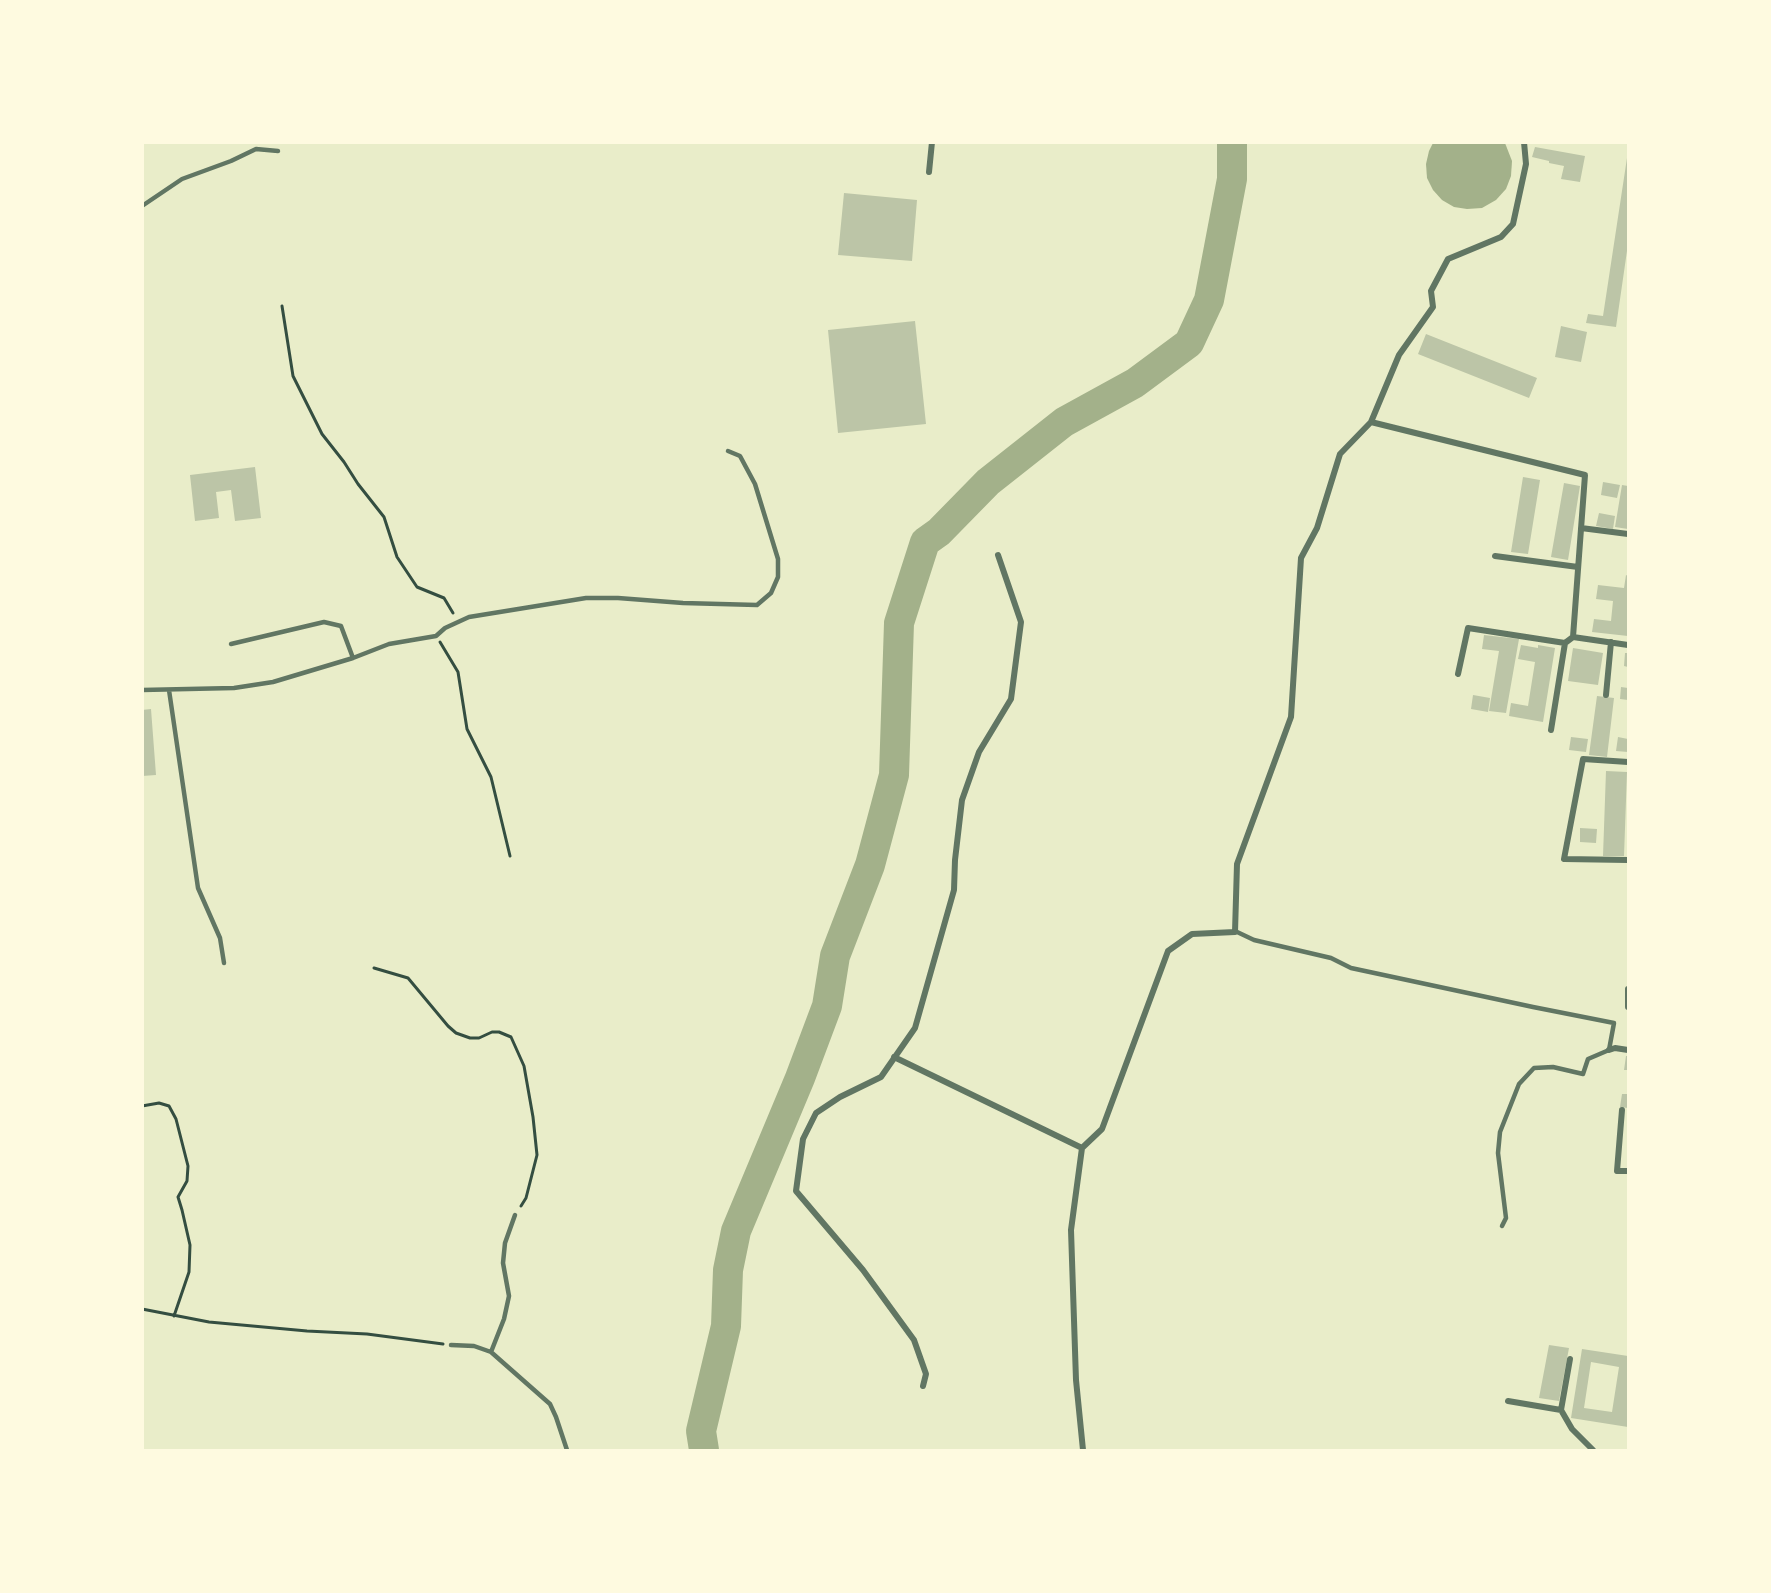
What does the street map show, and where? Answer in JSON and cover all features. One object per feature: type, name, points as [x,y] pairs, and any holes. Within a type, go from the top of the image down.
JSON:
[{"type":"street","points":[[929,172],[932,142]]},
{"type":"street","points":[[1083,1450],[1076,1380],[1071,1230],[1082,1148],[1102,1129],[1168,951],[1192,934],[1235,932],[1237,864],[1291,717],[1301,558],[1317,528],[1340,454],[1371,422],[1399,355],[1433,307],[1431,291],[1448,259],[1502,237],[1513,224],[1526,164],[1524,142]]},
{"type":"street","points":[[1371,422],[1585,475],[1573,637],[1565,644],[1551,730]]},
{"type":"street","points":[[1581,528],[1629,534]]},
{"type":"street","points":[[923,1386],[926,1374],[914,1340],[863,1270],[796,1191],[803,1139],[816,1113],[840,1097],[880,1077],[915,1028],[954,890],[962,800],[979,752],[1011,699],[1021,622],[998,555]]},
{"type":"street","points":[[1495,556],[1578,567]]},
{"type":"street","points":[[1458,674],[1468,628],[1565,644]]},
{"type":"street","points":[[1573,637],[1629,645]]},
{"type":"street","points":[[1606,695],[1611,642]]},
{"type":"street","points":[[1629,762],[1583,759],[1564,858],[1629,860]]},
{"type":"street","points":[[1629,989],[1629,1007]]},
{"type":"street","points":[[1609,1050],[1615,1048],[1629,1050]]},
{"type":"street","points":[[894,1057],[1082,1148]]},
{"type":"street","points":[[1622,1110],[1617,1171],[1629,1171]]},
{"type":"street","points":[[1570,1359],[1562,1410],[1572,1429],[1593,1450]]},
{"type":"street","points":[[1508,1401],[1562,1410]]},
{"type":"lane","points":[[142,206],[182,179],[256,149],[278,151]]},
{"type":"lane","points":[[142,690],[234,688],[263,683],[353,658],[388,644],[436,636],[445,628],[470,617],[586,598],[757,605],[771,593],[778,577],[778,559],[755,484],[740,456],[729,451]]},
{"type":"lane","points":[[231,644],[324,622],[341,626],[353,658]]},
{"type":"lane","points":[[169,690],[198,888],[220,938],[224,963]]},
{"type":"lane","points":[[1235,931],[1254,940],[1331,958],[1351,968],[1614,1023],[1609,1050],[1588,1059],[1584,1074],[1553,1067],[1534,1068],[1519,1084],[1500,1132],[1498,1153],[1506,1218],[1502,1226]]},
{"type":"lane","points":[[491,1352],[504,1319],[509,1296],[503,1263],[505,1243],[515,1215]]},
{"type":"lane","points":[[451,1345],[474,1346],[491,1352],[550,1404],[567,1450]]},
{"type":"path","points":[[282,306],[293,376],[322,434],[384,517],[397,557],[417,588],[444,598],[458,622]]},
{"type":"path","points":[[436,636],[458,672],[467,729],[491,777],[510,856]]},
{"type":"path","points":[[374,968],[408,978],[456,1033],[470,1038],[479,1038],[492,1032],[499,1032],[511,1037],[524,1066],[537,1155],[526,1198],[515,1215]]},
{"type":"path","points":[[142,1106],[159,1102],[169,1106],[176,1119],[188,1166],[187,1181],[178,1197],[190,1245],[189,1272],[174,1316]]},
{"type":"path","points":[[142,1309],[209,1322],[367,1334],[451,1345]]},
{"type":"shaded area","points":[[1433,143],[1505,143],[1512,161],[1511,176],[1506,189],[1496,200],[1482,208],[1454,207],[1442,200],[1433,190],[1427,178],[1426,164]]},
{"type":"building","points":[[1535,147],[1585,156],[1580,182],[1561,179],[1564,166],[1532,157]]},
{"type":"building","points":[[1627,158],[1628,244],[1616,327],[1586,323],[1588,314],[1603,316]]},
{"type":"building","points":[[844,193],[917,200],[912,261],[838,255]]},
{"type":"building","points":[[915,321],[926,424],[838,433],[828,330]]},
{"type":"building","points":[[1561,326],[1587,332],[1581,362],[1555,357]]},
{"type":"building","points":[[1426,334],[1537,378],[1529,398],[1418,354]]},
{"type":"building","points":[[255,467],[261,518],[235,521],[231,490],[216,492],[219,518],[195,521],[190,475]]},
{"type":"building","points":[[1523,477],[1540,480],[1528,554],[1511,552]]},
{"type":"building","points":[[1603,482],[1620,485],[1617,498],[1601,495]]},
{"type":"building","points":[[1564,483],[1580,486],[1568,560],[1551,557]]},
{"type":"building","points":[[1622,485],[1628,486],[1628,529],[1615,527]]},
{"type":"building","points":[[1599,513],[1615,516],[1613,529],[1596,526]]},
{"type":"building","points":[[1626,575],[1628,576],[1628,636],[1592,632],[1594,619],[1611,621],[1613,601],[1596,599],[1598,585],[1624,588]]},
{"type":"building","points":[[1484,635],[1519,639],[1506,713],[1489,711],[1499,651],[1482,649]]},
{"type":"building","points":[[1521,645],[1555,648],[1543,722],[1509,716],[1511,703],[1528,706],[1535,662],[1518,659]]},
{"type":"building","points":[[1573,648],[1603,653],[1598,685],[1568,681]]},
{"type":"building","points":[[1625,653],[1628,653],[1628,667],[1624,666]]},
{"type":"building","points":[[1621,687],[1628,688],[1628,700],[1620,699]]},
{"type":"building","points":[[1473,695],[1490,698],[1488,712],[1471,709]]},
{"type":"building","points":[[1597,696],[1614,698],[1607,757],[1589,755]]},
{"type":"building","points":[[151,709],[156,775],[142,776],[142,710]]},
{"type":"building","points":[[1571,737],[1588,739],[1586,752],[1569,750]]},
{"type":"building","points":[[1618,737],[1628,739],[1628,752],[1616,751]]},
{"type":"building","points":[[1606,771],[1627,772],[1624,856],[1603,856]]},
{"type":"building","points":[[1580,828],[1597,829],[1596,843],[1580,842]]},
{"type":"building","points":[[1626,1056],[1628,1056],[1628,1070],[1624,1070]]},
{"type":"building","points":[[1622,1094],[1628,1094],[1628,1108],[1620,1107]]},
{"type":"building","points":[[1549,1345],[1569,1348],[1559,1401],[1539,1398]]},
{"type":"building","points":[[1582,1349],[1628,1356],[1628,1427],[1571,1418]],"holes":[[[1591,1362],[1619,1367],[1612,1412],[1584,1408]]]},
{"type":"waterway","points":[[704,1450],[701,1431],[726,1326],[728,1270],[736,1231],[800,1078],[827,1006],[835,956],[870,865],[894,775],[899,623],[925,542],[939,532],[988,482],[1064,422],[1135,383],[1189,343],[1209,300],[1232,179],[1232,142]]}]
